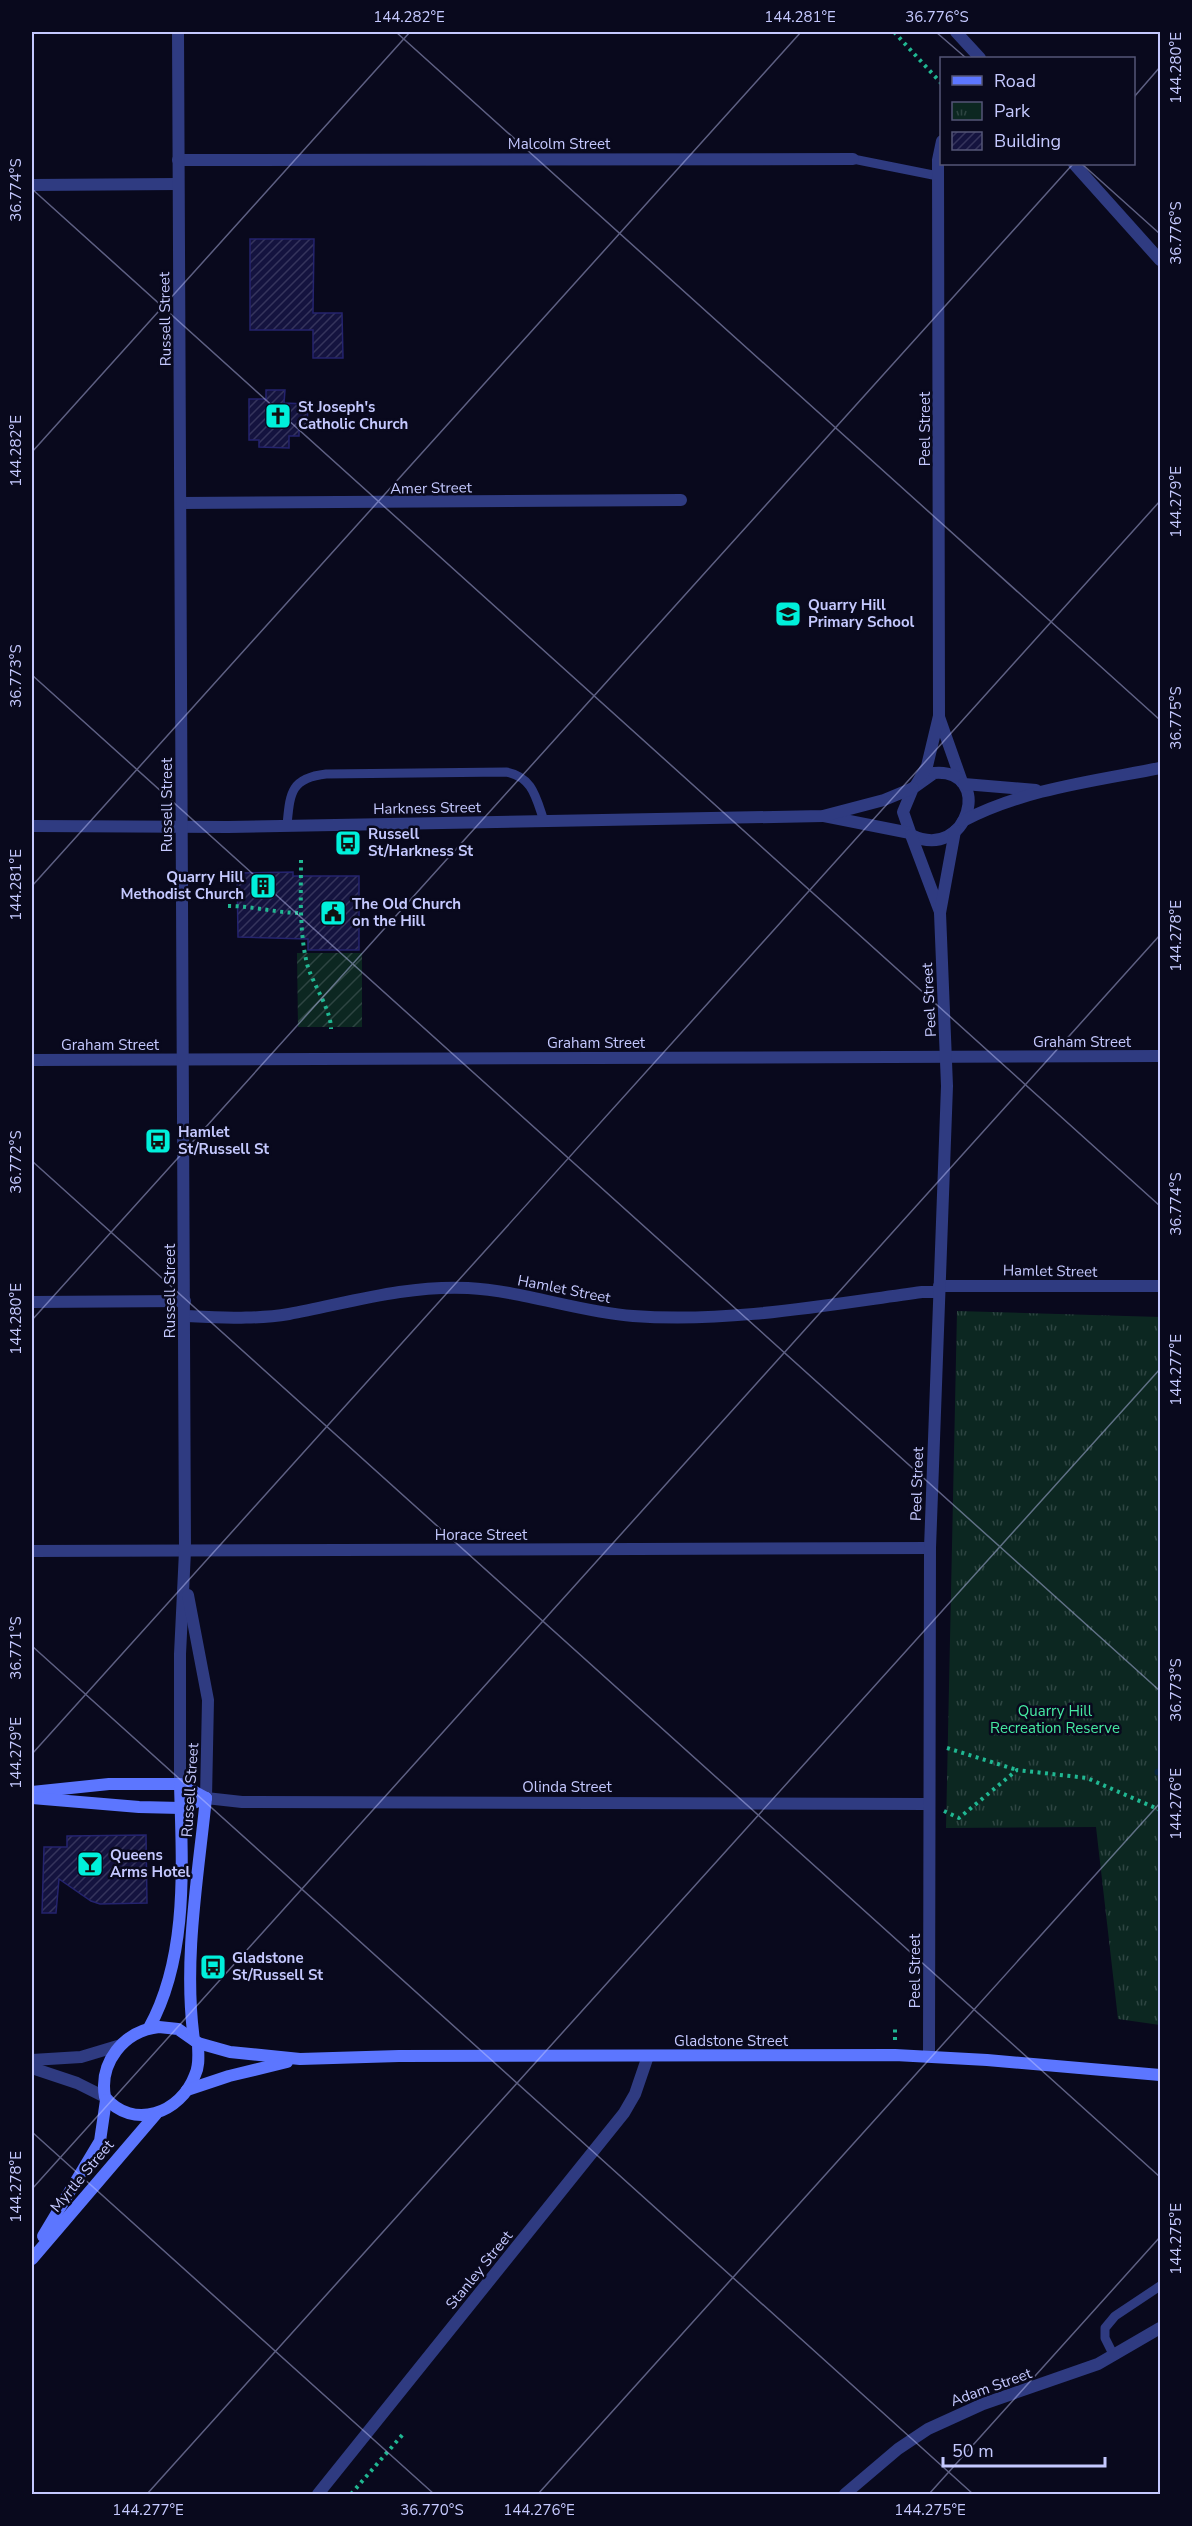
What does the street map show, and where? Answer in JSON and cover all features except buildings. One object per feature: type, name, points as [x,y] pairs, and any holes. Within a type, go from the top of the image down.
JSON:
[{"type":"main road","name":"Olinda Street","points":[[32,1792],[109,1785],[180,1784],[206,1798]]},
{"type":"main road","name":"Russell Street","points":[[149,2028],[165,1996],[175,1942],[181,1881],[180,1784]]},
{"type":"main road","name":"Olinda Street","points":[[32,1798],[125,1807],[181,1808],[206,1798]]},
{"type":"main road","name":"Russell Street","points":[[196,2041],[190,2007],[191,1966],[206,1798]]},
{"type":"main road","points":[[149,2028],[178,2030],[196,2041],[196,2073],[187,2090],[157,2113],[143,2117],[131,2115],[105,2099],[104,2070],[121,2046],[149,2028]]},
{"type":"main road","name":"Gladstone Street","points":[[196,2041],[228,2051],[300,2059],[410,2056],[929,2056],[1161,2075]]},
{"type":"main road","name":"Gladstone Street","points":[[187,2090],[229,2076],[300,2059]]},
{"type":"main road","name":"Myrtle Street","points":[[32,2257],[100,2141],[105,2099]]},
{"type":"main road","name":"Myrtle Street","points":[[32,2257],[157,2113]]},
{"type":"street","name":"Russell Street","points":[[178,32],[185,1301],[185,1579],[180,1654],[180,1784]]},
{"type":"street","points":[[956,32],[979,57]]},
{"type":"street","name":"Peel Street","points":[[914,787],[927,766],[939,716],[938,176],[940,158]]},
{"type":"street","name":"Malcolm Street","points":[[178,160],[853,159]]},
{"type":"street","points":[[1075,165],[1161,260]]},
{"type":"street","points":[[32,185],[178,184]]},
{"type":"street","name":"Amer Street","points":[[181,503],[681,500]]},
{"type":"street","name":"Peel Street","points":[[939,716],[963,783]]},
{"type":"street","points":[[963,821],[986,810],[1047,790],[1161,768]]},
{"type":"street","points":[[963,783],[969,803],[963,821],[955,831],[940,840],[931,842],[910,834],[903,812],[914,787],[926,777],[943,773],[952,775],[963,783],[1047,790]]},
{"type":"street","name":"Harkness Street","points":[[823,816],[884,800],[914,787]]},
{"type":"street","name":"Harkness Street","points":[[32,826],[182,827],[823,816],[910,834]]},
{"type":"street","name":"Peel Street","points":[[929,2056],[930,1548],[946,1059],[940,913],[955,831]]},
{"type":"street","name":"Peel Street","points":[[910,834],[940,913]]},
{"type":"street","name":"Graham Street","points":[[32,1060],[946,1059],[1161,1056]]},
{"type":"street","name":"Hamlet Street","points":[[184,1316],[262,1317],[397,1292],[434,1289],[468,1288],[594,1311],[660,1318],[752,1315],[939,1289],[1161,1286]]},
{"type":"street","points":[[32,1302],[185,1301]]},
{"type":"street","name":"Horace Street","points":[[32,1551],[930,1548]]},
{"type":"street","name":"Russell Street","points":[[185,1579],[208,1700],[206,1798]]},
{"type":"street","name":"Olinda Street","points":[[206,1798],[242,1802],[928,1804]]},
{"type":"street","points":[[32,2060],[81,2057],[121,2046]]},
{"type":"street","name":"Stanley Street","points":[[318,2494],[624,2113],[635,2094],[648,2056]]},
{"type":"street","points":[[32,2068],[77,2083],[105,2099]]},
{"type":"street","name":"Adam Street","points":[[844,2494],[898,2449],[928,2428],[973,2408],[1070,2376],[1114,2356],[1161,2328]]},
{"type":"lane","name":"Malcolm Street","points":[[853,159],[938,176]]},
{"type":"lane","points":[[288,825],[289,800],[295,788],[309,777],[326,774],[506,772],[516,774],[530,784],[544,822]]},
{"type":"lane","points":[[1114,2356],[1105,2338],[1105,2328],[1115,2316],[1161,2286]]},
{"type":"path","points":[[894,32],[940,82]]},
{"type":"path","points":[[301,860],[301,914],[307,962],[319,997],[329,1015],[332,1029]]},
{"type":"path","points":[[228,906],[253,906],[278,913],[301,914]]},
{"type":"path","points":[[947,1748],[1017,1770],[1087,1778],[1161,1809]]},
{"type":"path","points":[[928,1804],[959,1818],[1017,1770]]},
{"type":"path","points":[[351,2494],[404,2433]]},
{"type":"green space","points":[[297,953],[362,953],[362,1027],[298,1027]]},
{"type":"green space","name":"Quarry Hill Recreation Reserve","points":[[957,1311],[1160,1317],[1160,2025],[1118,2019],[1096,1827],[946,1828]]},
{"type":"place","name":"St Joseph's Catholic Church","points":[[278,416]]},
{"type":"place","name":"Quarry Hill Primary School","points":[[788,614]]},
{"type":"place","name":"Russell St/Harkness St","points":[[348,843]]},
{"type":"place","name":"Quarry Hill Methodist Church","points":[[263,886]]},
{"type":"place","name":"The Old Church on the Hill","points":[[333,913]]},
{"type":"place","name":"Hamlet St/Russell St","points":[[158,1141]]},
{"type":"place","name":"Queens Arms Hotel","points":[[90,1864]]},
{"type":"place","name":"Gladstone St/Russell St","points":[[213,1967]]}]
